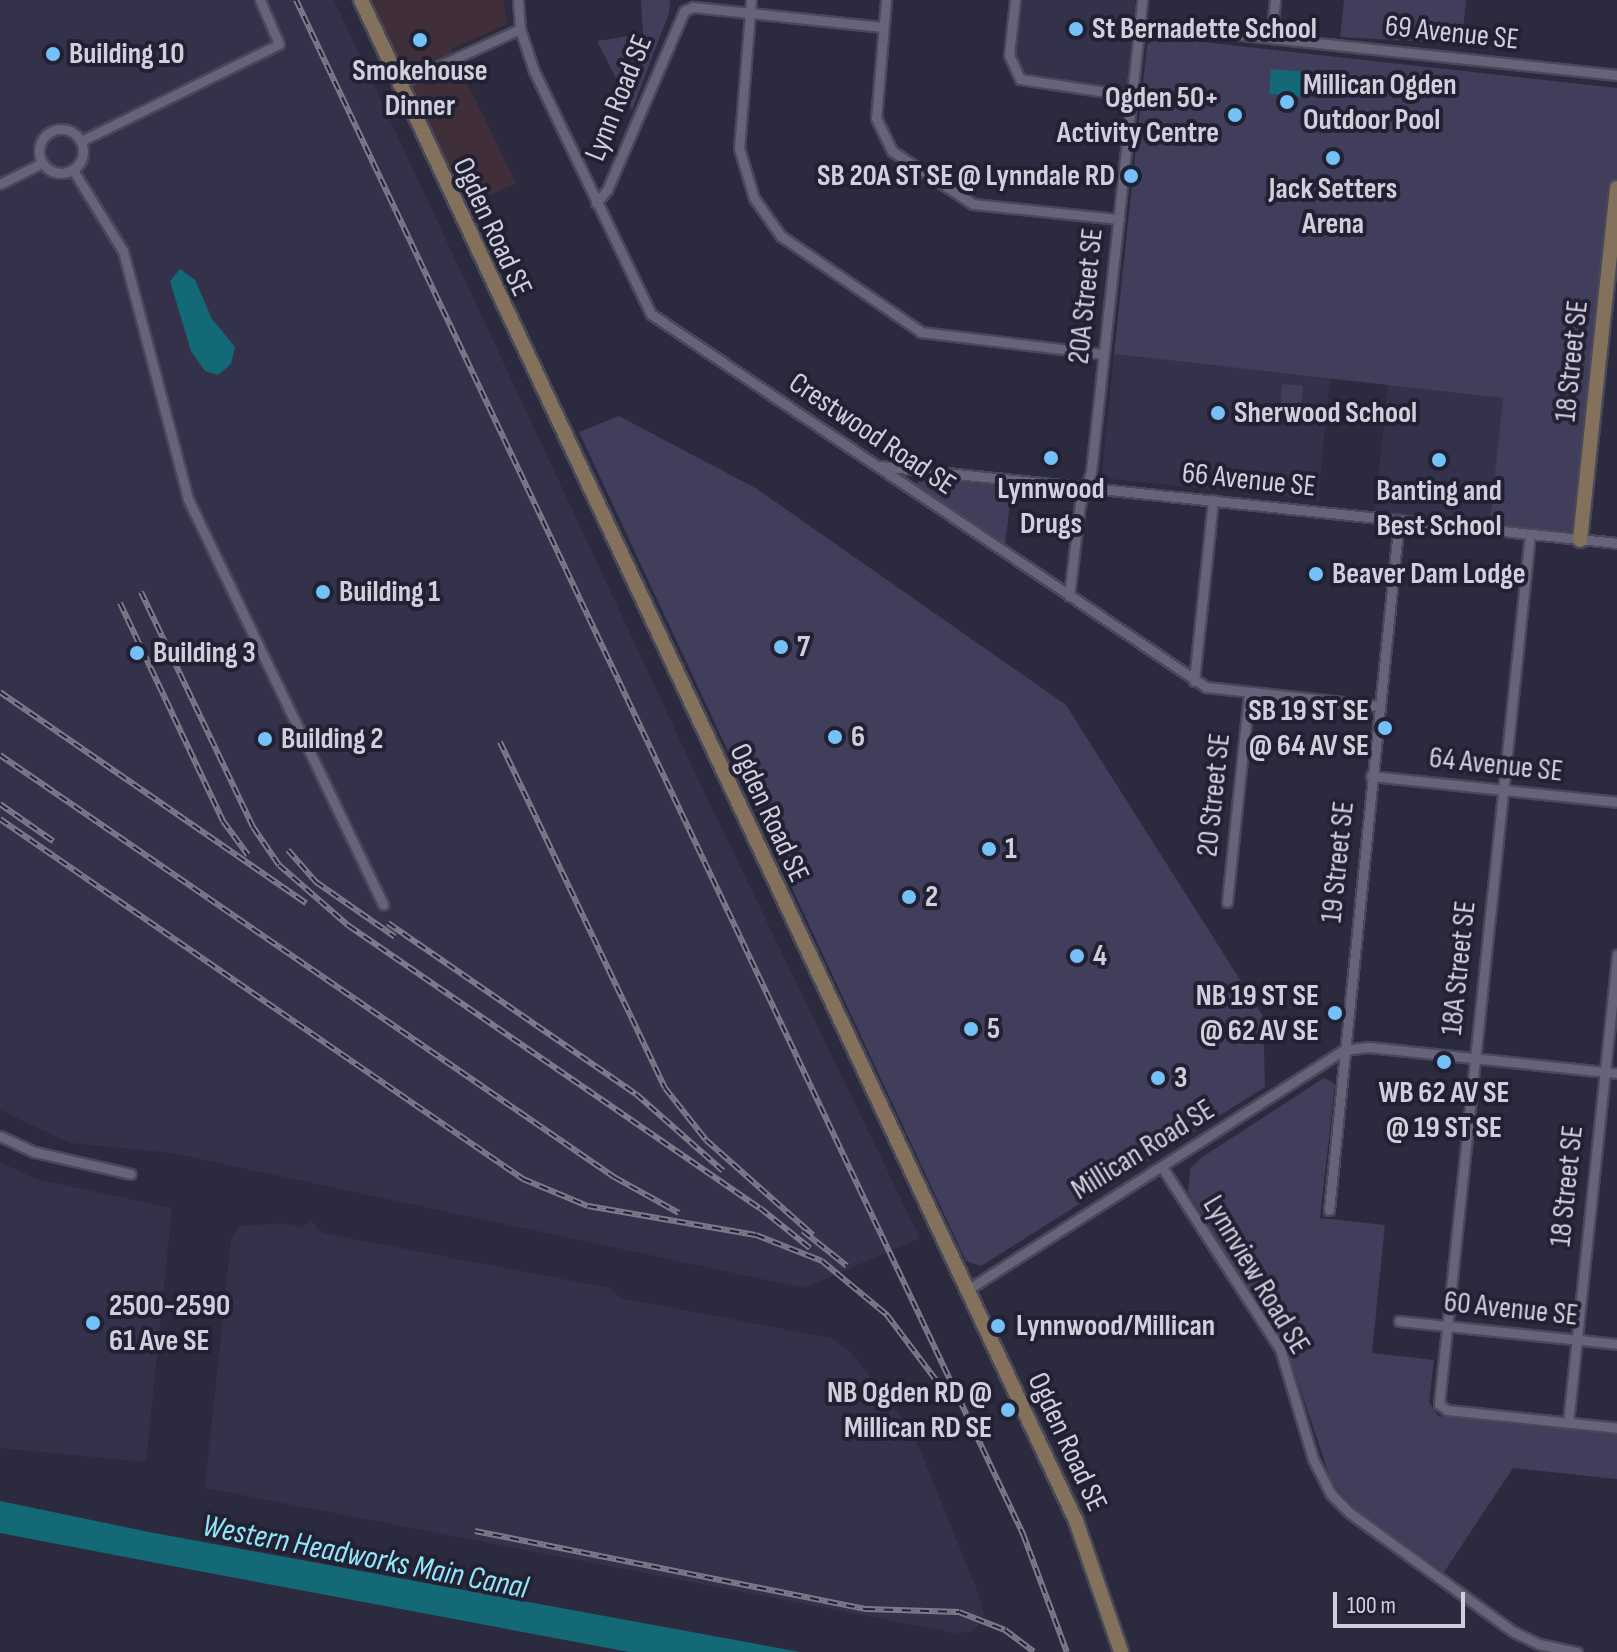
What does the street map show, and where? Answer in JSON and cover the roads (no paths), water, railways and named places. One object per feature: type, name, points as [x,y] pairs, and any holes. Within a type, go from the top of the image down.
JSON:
[{"type":"street","points":[[81,141],[279,44],[260,0]]},
{"type":"street","name":"Ogden Road SE","points":[[361,0],[397,85],[1076,1521],[1121,1652]]},
{"type":"street","name":"Crestwood Road SE","points":[[518,0],[520,29],[534,71],[651,314],[1194,681],[1249,692],[1379,706]]},
{"type":"street","points":[[751,0],[739,148],[754,198],[781,236],[921,332],[1104,354]]},
{"type":"street","points":[[886,0],[876,118],[892,151],[973,204],[1119,219]]},
{"type":"street","points":[[1015,0],[1009,55],[1020,79],[1132,96]]},
{"type":"street","name":"20A Street SE","points":[[1069,596],[1104,354],[1142,0]]},
{"type":"street","points":[[1271,38],[1275,0]]},
{"type":"street","name":"Lynn Road SE","points":[[596,203],[607,190],[684,11],[750,12]]},
{"type":"street","points":[[750,12],[883,27]]},
{"type":"street","name":"69 Avenue SE","points":[[1139,24],[1617,75]]},
{"type":"street","points":[[397,85],[520,29]]},
{"type":"street","points":[[66,129],[81,141],[82,159],[73,170],[58,173],[42,163],[39,147],[51,131],[66,129]]},
{"type":"street","points":[[0,184],[42,163]]},
{"type":"street","points":[[73,170],[123,251],[188,499],[383,905]]},
{"type":"street","name":"18 Street SE","points":[[1580,540],[1617,188]]},
{"type":"street","name":"66 Avenue SE","points":[[877,466],[1617,543]]},
{"type":"street","points":[[1194,681],[1213,500]]},
{"type":"street","name":"19 Street SE","points":[[1329,1210],[1399,520]]},
{"type":"street","name":"18A Street SE","points":[[1530,534],[1501,790],[1440,1407],[1568,1423]]},
{"type":"street","name":"20 Street SE","points":[[1227,902],[1249,692]]},
{"type":"street","name":"64 Avenue SE","points":[[1371,776],[1617,802]]},
{"type":"street","name":"18 Street SE","points":[[1568,1423],[1617,955]]},
{"type":"street","points":[[1344,1050],[1368,1047],[1617,1073]]},
{"type":"street","name":"Millican Road SE","points":[[967,1290],[1344,1050]]},
{"type":"street","points":[[0,1136],[35,1152],[131,1174]]},
{"type":"street","name":"Lynnview Road SE","points":[[1162,1167],[1280,1349],[1313,1459],[1331,1494],[1350,1513],[1514,1632],[1539,1644],[1577,1652]]},
{"type":"street","name":"60 Avenue SE","points":[[1399,1321],[1617,1344]]},
{"type":"street","points":[[1568,1423],[1617,1428]]},
{"type":"water","points":[[1271,69],[1305,72],[1303,97],[1269,94]]},
{"type":"water","points":[[180,269],[195,280],[212,319],[235,347],[231,364],[218,375],[205,371],[191,351],[170,281]]},
{"type":"water","points":[[0,1501],[149,1532],[800,1652],[629,1652],[188,1569],[0,1533]]},
{"type":"railway","points":[[296,0],[1023,1534],[1067,1652]]},
{"type":"railway","points":[[141,592],[253,827],[279,865],[349,926],[760,1208],[810,1248]]},
{"type":"railway","points":[[120,603],[223,821],[248,855]]},
{"type":"railway","points":[[0,692],[306,903]]},
{"type":"railway","points":[[500,742],[665,1088],[706,1140],[813,1235]]},
{"type":"railway","points":[[0,755],[614,1177],[679,1213]]},
{"type":"railway","points":[[0,804],[53,841]]},
{"type":"railway","points":[[0,819],[523,1179],[588,1206],[756,1235],[822,1261],[887,1315],[936,1380]]},
{"type":"railway","points":[[288,850],[316,882],[395,937]]},
{"type":"railway","points":[[388,923],[636,1094],[723,1171]]},
{"type":"railway","points":[[803,1231],[847,1266]]},
{"type":"railway","points":[[475,1531],[866,1609],[959,1612],[1005,1630],[1034,1652]]},
{"type":"place","name":"St Bernadette School","points":[[1076,29]]},
{"type":"place","name":"Smokehouse Dinner","points":[[420,40]]},
{"type":"place","name":"Building 10","points":[[53,54]]},
{"type":"place","name":"Millican Ogden Outdoor Pool","points":[[1287,102]]},
{"type":"place","name":"Ogden 50+ Activity Centre","points":[[1235,115]]},
{"type":"place","name":"Jack Setters Arena","points":[[1333,158]]},
{"type":"place","name":"SB 20A ST SE @ Lynndale RD","points":[[1131,176]]},
{"type":"place","name":"Sherwood School","points":[[1218,413]]},
{"type":"place","name":"Lynnwood Drugs","points":[[1051,458]]},
{"type":"place","name":"Banting and Best School","points":[[1439,460]]},
{"type":"place","name":"Beaver Dam Lodge","points":[[1316,574]]},
{"type":"place","name":"Building 1","points":[[323,592]]},
{"type":"place","name":"7","points":[[781,647]]},
{"type":"place","name":"Building 3","points":[[137,653]]},
{"type":"place","name":"SB 19 ST SE @ 64 AV SE","points":[[1385,728]]},
{"type":"place","name":"6","points":[[835,737]]},
{"type":"place","name":"Building 2","points":[[265,739]]},
{"type":"place","name":"1","points":[[989,849]]},
{"type":"place","name":"2","points":[[909,897]]},
{"type":"place","name":"4","points":[[1077,956]]},
{"type":"place","name":"NB 19 ST SE @ 62 AV SE","points":[[1335,1013]]},
{"type":"place","name":"5","points":[[971,1029]]},
{"type":"place","name":"WB 62 AV SE @ 19 ST SE","points":[[1444,1062]]},
{"type":"place","name":"3","points":[[1158,1078]]},
{"type":"place","name":"2500-2590 61 Ave SE","points":[[93,1323]]},
{"type":"place","name":"Lynnwood/Millican","points":[[998,1326]]},
{"type":"place","name":"NB Ogden RD @ Millican RD SE","points":[[1008,1410]]},
{"type":"water label","name":"Western Headworks Main Canal","points":[[365,1558]]}]
